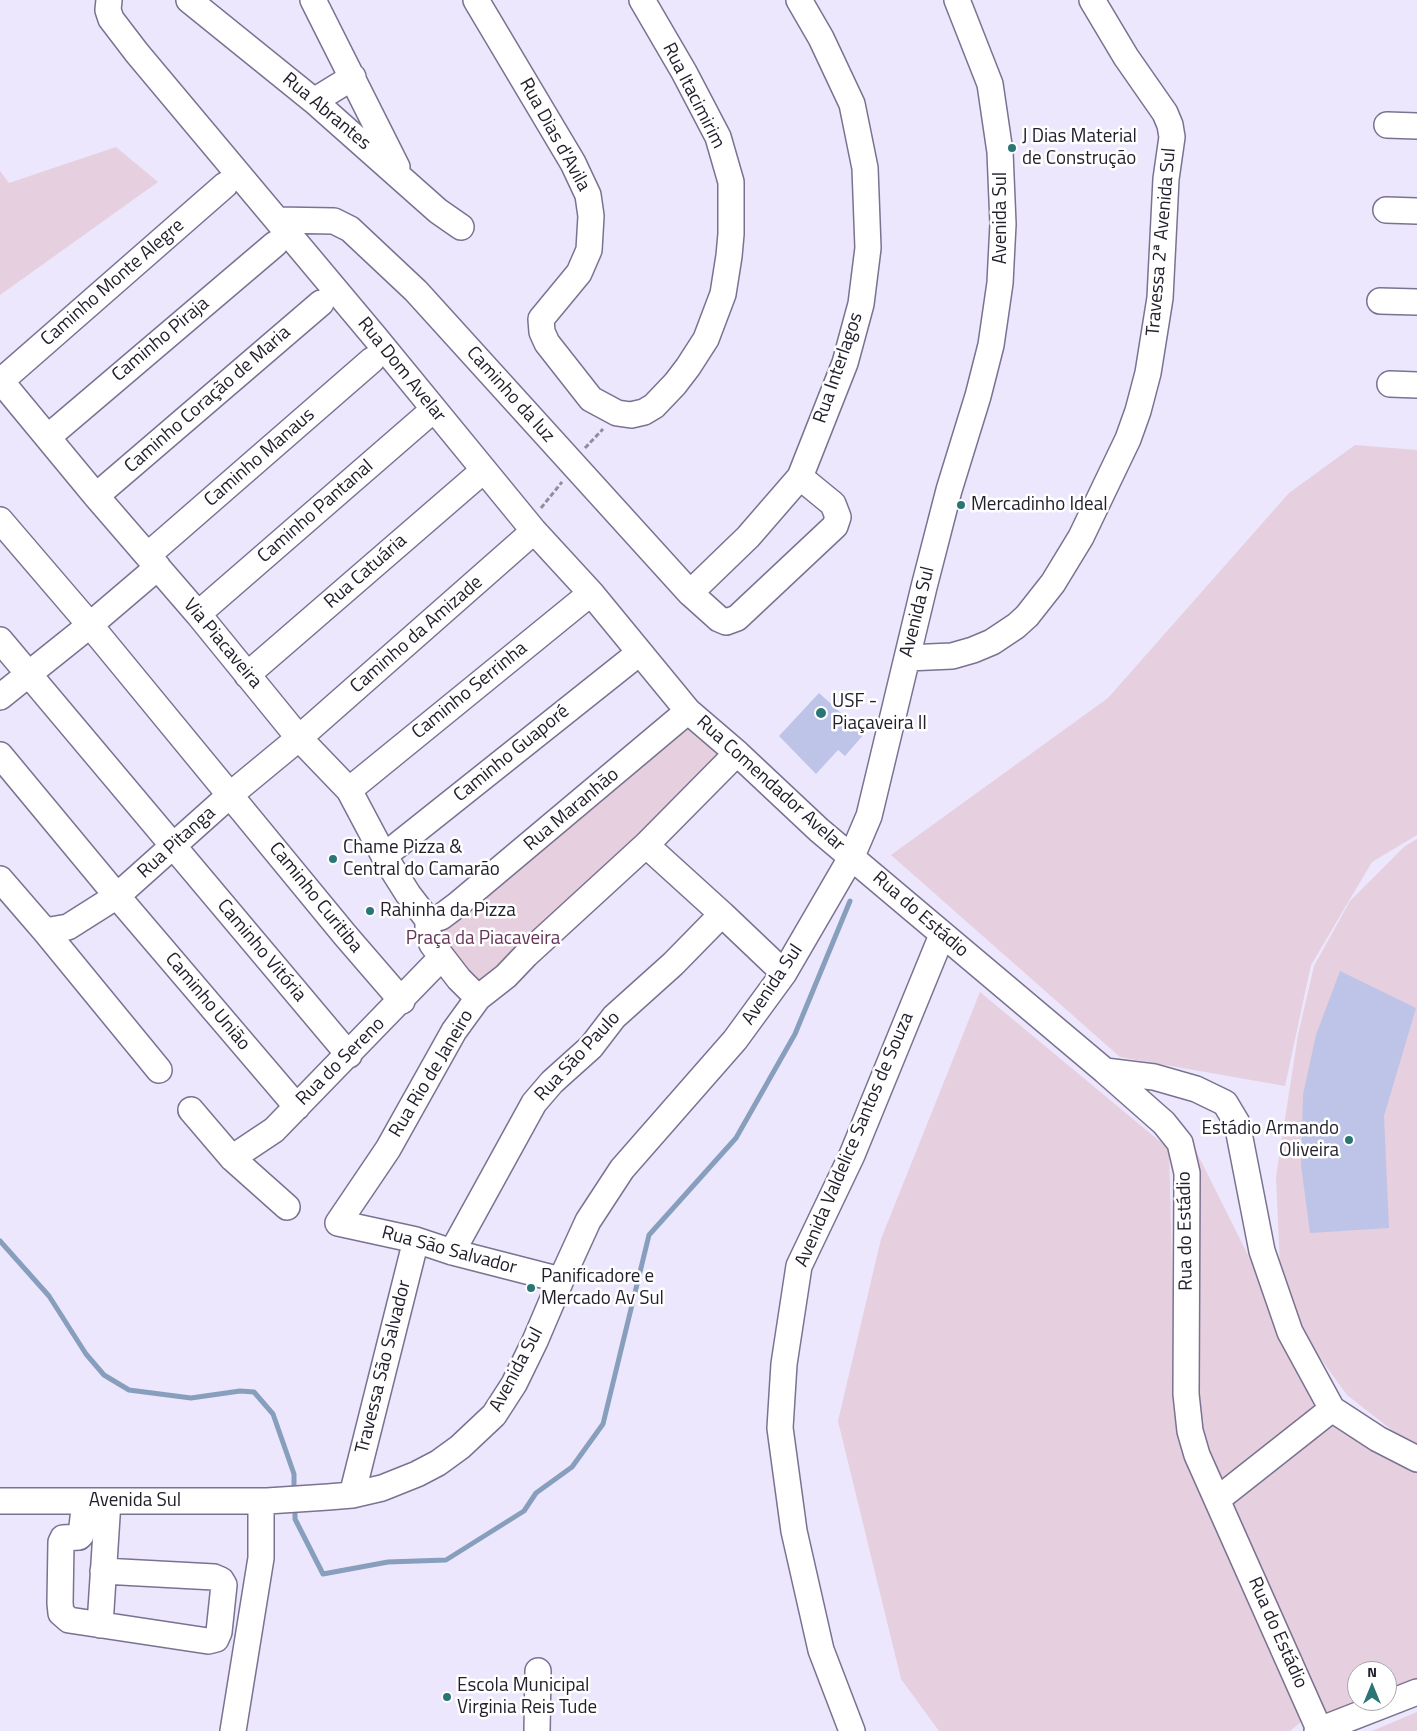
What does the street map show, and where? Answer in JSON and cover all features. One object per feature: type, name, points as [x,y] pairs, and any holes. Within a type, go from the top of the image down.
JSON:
[{"type":"street","name":"Rua Abrantes","points":[[189,0],[314,101],[431,206],[461,227]]},
{"type":"street","points":[[313,0],[403,179]]},
{"type":"street","name":"Rua Dias d'Avila","points":[[476,0],[574,163],[588,195],[591,216],[589,250],[579,273],[540,322],[546,344],[591,399]]},
{"type":"street","name":"Rua Itacimirim","points":[[591,399],[617,413],[631,416],[644,412],[654,406],[679,378],[706,339],[723,294],[730,256],[731,182],[718,137],[684,72],[642,0]]},
{"type":"street","name":"Rua Interlagos","points":[[690,593],[748,537],[800,477],[845,363],[861,304],[868,248],[865,168],[852,104],[821,38],[799,0]]},
{"type":"street","name":"Avenida Sul","points":[[0,1500],[264,1501],[340,1496],[382,1488],[424,1470],[460,1447],[494,1415],[514,1384],[588,1221],[622,1169],[735,1040],[784,973],[852,856],[869,816],[947,499],[978,396],[990,345],[1000,284],[1004,224],[1000,152],[990,84],[957,0]]},
{"type":"street","name":"Travessa 2ª Avenida Sul","points":[[907,658],[952,656],[973,650],[992,642],[1016,626],[1026,616],[1053,583],[1081,537],[1128,439],[1138,411],[1148,373],[1160,298],[1166,179],[1172,137],[1166,112],[1126,57],[1092,0]]},
{"type":"street","name":"Rua Dom Avelar","points":[[106,9],[276,232],[434,410],[534,532],[591,593],[688,711]]},
{"type":"street","points":[[314,101],[352,77]]},
{"type":"street","points":[[1387,125],[1417,126]]},
{"type":"street","name":"Caminho Monte Alegre","points":[[4,393],[225,185]]},
{"type":"street","points":[[1386,210],[1417,211]]},
{"type":"street","name":"Caminho da luz","points":[[276,232],[334,221],[350,228],[416,291],[690,593],[719,619],[726,622],[737,618],[835,526],[838,517],[833,504],[800,477]]},
{"type":"street","name":"Caminho Piraja","points":[[48,437],[276,232]]},
{"type":"street","points":[[1380,301],[1417,302]]},
{"type":"street","name":"Caminho Coração de Maria","points":[[96,496],[321,303]]},
{"type":"street","name":"Caminho Manaus","points":[[0,697],[90,625],[153,561],[372,360]]},
{"type":"street","points":[[1390,384],[1417,385]]},
{"type":"street","name":"Via Piacaveira","points":[[4,393],[48,437],[300,738],[349,790],[384,856],[408,894],[428,920]]},
{"type":"street","name":"Caminho Pantanal","points":[[198,614],[434,410]]},
{"type":"street","name":"Rua Catuária","points":[[247,675],[484,470]]},
{"type":"street","name":"Caminho Curitiba","points":[[0,520],[90,625],[345,935],[402,1001]]},
{"type":"street","name":"Caminho da Amizade","points":[[300,738],[534,532]]},
{"type":"street","name":"Caminho Serrinha","points":[[349,790],[591,593]]},
{"type":"street","name":"Caminho Vitória","points":[[0,640],[349,1055]]},
{"type":"street","name":"Caminho Guaporé","points":[[384,856],[639,653]]},
{"type":"street","name":"Rua Comendador Avelar","points":[[688,711],[737,753],[819,830],[852,856]]},
{"type":"street","name":"Rua Maranhão","points":[[428,920],[441,916],[457,905],[688,711]]},
{"type":"street","name":"Rua Pitanga","points":[[45,931],[68,927],[117,896],[230,795],[300,738]]},
{"type":"street","name":"Rua Rio de Janeiro","points":[[338,1222],[388,1149],[454,1031],[478,998],[506,976],[526,955],[646,845],[737,753]]},
{"type":"street","name":"Caminho União","points":[[0,755],[117,896],[297,1107]]},
{"type":"street","points":[[646,845],[784,973]]},
{"type":"street","name":"Rua do Estádio","points":[[852,856],[942,935],[1105,1071],[1164,1123],[1180,1143],[1188,1173],[1187,1404],[1190,1431],[1197,1455],[1218,1499],[1318,1730]]},
{"type":"street","points":[[0,879],[159,1070]]},
{"type":"street","name":"Rua São Paulo","points":[[452,1252],[534,1103],[552,1082],[591,1047],[614,1017],[672,964],[722,914]]},
{"type":"street","points":[[428,920],[429,938],[459,979],[478,998]]},
{"type":"street","name":"Avenida Valdelice Santos de Souza","points":[[852,1731],[821,1650],[794,1531],[780,1428],[784,1364],[798,1266],[852,1155],[942,935]]},
{"type":"street","name":"Rua do Sereno","points":[[232,1158],[274,1130],[402,1001],[442,957]]},
{"type":"street","points":[[1105,1071],[1162,1080],[1196,1089],[1226,1103],[1237,1123],[1262,1251],[1290,1332],[1332,1409],[1378,1439],[1417,1459]]},
{"type":"street","points":[[191,1110],[232,1158],[286,1207]]},
{"type":"street","name":"Rua São Salvador","points":[[338,1222],[416,1240],[452,1252],[561,1280]]},
{"type":"street","name":"Travessa São Salvador","points":[[340,1496],[416,1240]]},
{"type":"street","points":[[1218,1499],[1332,1409]]},
{"type":"street","points":[[96,1501],[79,1538],[62,1539],[61,1613],[69,1620],[208,1642],[216,1639],[219,1632],[224,1585],[221,1580],[214,1577],[103,1571]]},
{"type":"street","points":[[96,1501],[103,1571],[100,1625]]},
{"type":"street","points":[[233,1731],[262,1558],[264,1501]]},
{"type":"street","points":[[537,1731],[538,1671]]},
{"type":"street","points":[[1318,1730],[1417,1692]]},
{"type":"green space","points":[[116,147],[158,182],[0,295],[0,171],[9,183]]},
{"type":"green space","points":[[1355,445],[1417,450],[1417,835],[1372,862],[1311,965],[1285,1086],[1120,1057],[891,855],[1108,698],[1289,493]]},
{"type":"green space","name":"Praça da Piacaveira","points":[[691,723],[726,755],[481,987],[435,936]]},
{"type":"green space","name":"Estádio Armando Oliveira","points":[[1417,839],[1417,1446],[1402,1438],[1347,1395],[1302,1333],[1280,1267],[1276,1177],[1298,1035],[1314,966],[1350,901],[1405,846]]},
{"type":"green space","points":[[980,992],[1169,1149],[1176,1426],[1301,1722],[1290,1731],[939,1731],[901,1679],[838,1421],[881,1239]]},
{"type":"green space","points":[[1193,1145],[1329,1417],[1417,1463],[1417,1679],[1397,1687],[1397,1661],[1347,1661],[1347,1707],[1323,1717],[1197,1420]]},
{"type":"green space","points":[[1417,1712],[1417,1731],[1372,1731]]},
{"type":"building","name":"USF - Piaçaveira II","points":[[819,693],[864,734],[845,756],[838,750],[816,774],[779,736]]},
{"type":"building","name":"Estádio Armando Oliveira","points":[[1340,971],[1416,1008],[1384,1116],[1389,1228],[1310,1233],[1301,1165],[1303,1095],[1316,1035]]},
{"type":"waterway","points":[[295,1505],[295,1519],[323,1574],[388,1562],[446,1560],[524,1511],[536,1493],[572,1467],[603,1424],[649,1235],[736,1138],[795,1034],[850,901]]},
{"type":"waterway","points":[[0,1241],[49,1296],[86,1354],[104,1375],[129,1390],[191,1398],[240,1391],[254,1392],[273,1414],[294,1474],[294,1492]]},
{"type":"place","name":"J Dias Material de Construção","points":[[1012,148]]},
{"type":"place","name":"Mercadinho Ideal","points":[[961,505]]},
{"type":"place","name":"USF - Piaçaveira II","points":[[821,713]]},
{"type":"place","name":"Chame Pizza & Central do Camarão","points":[[333,859]]},
{"type":"place","name":"Rahinha da Pizza","points":[[370,911]]},
{"type":"place","name":"Estádio Armando Oliveira","points":[[1349,1140]]},
{"type":"place","name":"Panificadore e Mercado Av Sul","points":[[531,1288]]},
{"type":"place","name":"Escola Municipal Virginia Reis Tude","points":[[447,1697]]}]
